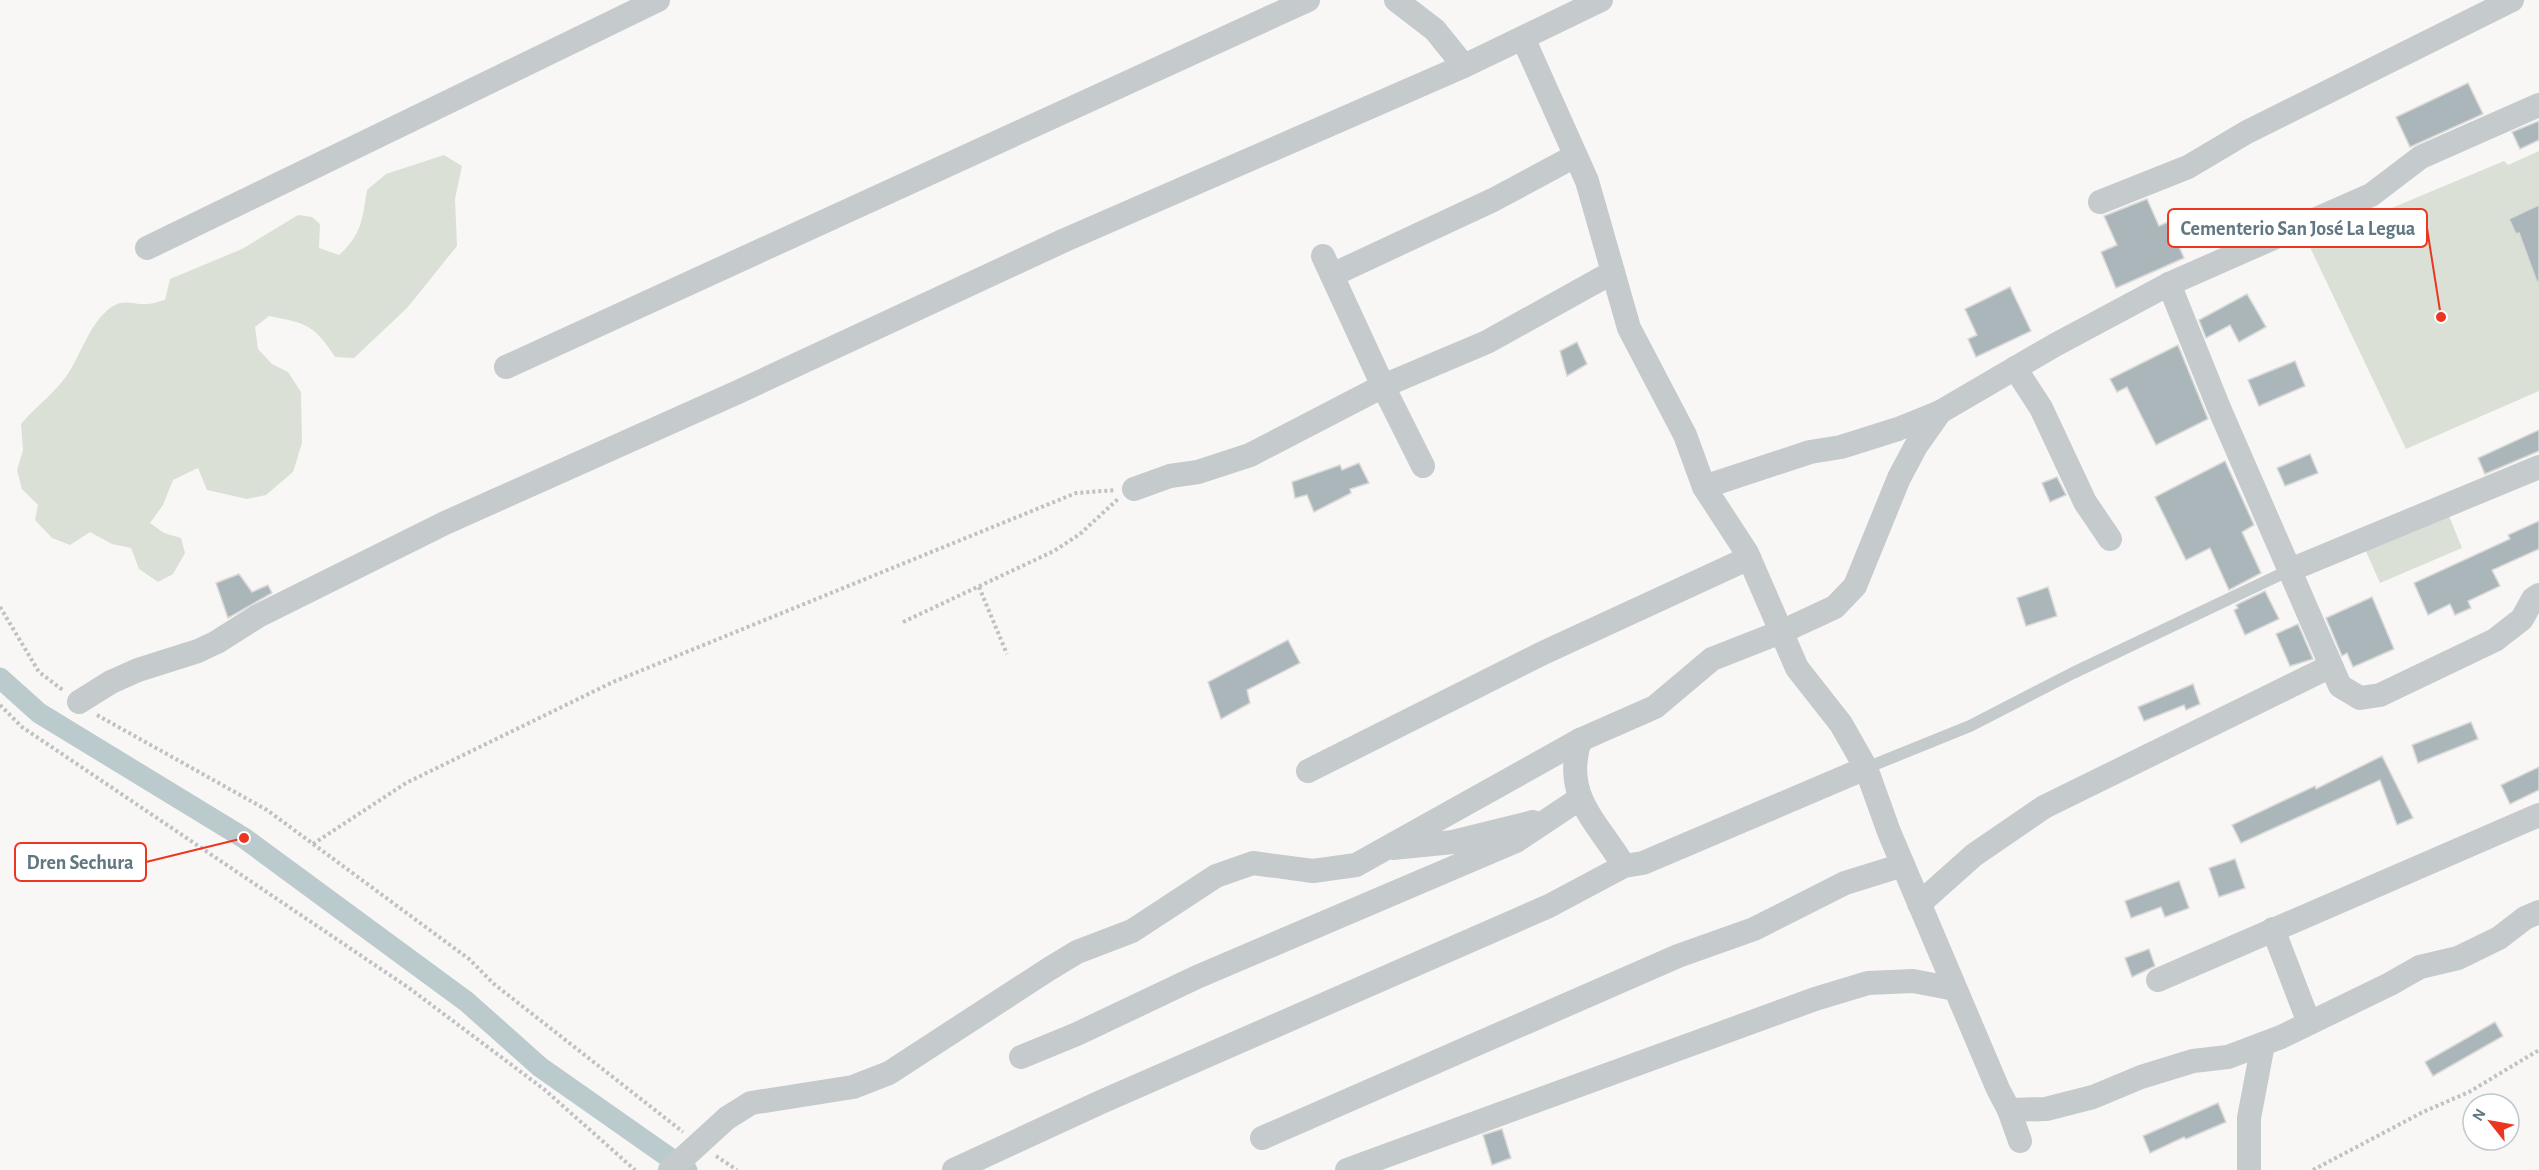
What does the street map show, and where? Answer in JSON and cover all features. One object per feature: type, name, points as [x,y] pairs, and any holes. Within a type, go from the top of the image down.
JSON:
[{"type":"street","points":[[147,248],[658,0]]},
{"type":"street","points":[[506,367],[1308,0]]},
{"type":"street","points":[[1396,0],[1435,30],[1464,66]]},
{"type":"street","points":[[79,702],[111,682],[138,670],[198,651],[217,642],[258,616],[445,523],[738,392],[1065,240],[1464,66],[1523,38],[1567,7],[1601,0]]},
{"type":"street","points":[[2100,202],[2188,168],[2247,132],[2512,0]]},
{"type":"street","points":[[1523,38],[1587,181],[1629,328],[1685,435],[1704,487],[1749,558],[1797,668],[1841,724],[1866,768],[1919,904],[2009,1110],[2020,1141]]},
{"type":"street","points":[[1704,487],[1810,452],[1841,447],[1887,433],[1940,412],[2015,368],[2169,284],[2371,195],[2421,157],[2539,105]]},
{"type":"street","points":[[1423,466],[1383,386],[1328,266],[1494,200],[1575,156]]},
{"type":"street","points":[[1134,489],[1170,476],[1198,472],[1250,455],[1383,386],[1487,342],[1613,272]]},
{"type":"street","points":[[2169,284],[2219,408],[2340,686],[2360,698],[2380,695],[2495,640],[2522,619],[2533,599],[2539,595]]},
{"type":"street","points":[[2015,368],[2040,408],[2085,502],[2110,538]]},
{"type":"street","points":[[671,1169],[727,1118],[751,1103],[853,1087],[889,1073],[1077,952],[1132,931],[1216,876],[1252,863],[1313,871],[1356,865],[1580,740],[1655,707],[1712,659],[1835,607],[1855,586],[1899,478],[1916,446],[1940,412]]},
{"type":"street","points":[[2290,570],[2539,467]]},
{"type":"street","points":[[1308,771],[1543,653],[1749,558]]},
{"type":"street","points":[[1919,904],[1974,855],[2044,807],[2331,666]]},
{"type":"street","points":[[1580,740],[1573,766],[1579,799],[1624,866]]},
{"type":"street","points":[[954,1170],[1101,1102],[1538,911],[1624,866],[1643,863],[1866,768]]},
{"type":"street","points":[[1021,1057],[1077,1035],[1208,973],[1516,842],[1579,799]]},
{"type":"street","points":[[2158,980],[2539,815]]},
{"type":"street","points":[[1385,849],[1453,842],[1552,816]]},
{"type":"street","points":[[1262,1138],[1678,956],[1754,929],[1845,883],[1903,865]]},
{"type":"street","points":[[2009,1110],[2046,1109],[2093,1097],[2141,1077],[2182,1064],[2228,1058],[2308,1023],[2420,967],[2458,958],[2499,938],[2525,918],[2539,912]]},
{"type":"street","points":[[2273,929],[2308,1023]]},
{"type":"street","points":[[1347,1170],[1815,999],[1869,983],[1913,981],[1955,989]]},
{"type":"street","points":[[2249,1170],[2249,1118],[2263,1044]]},
{"type":"lane","points":[[1866,768],[1970,726],[2073,673],[2290,570]]},
{"type":"path","points":[[313,844],[406,783],[613,681],[1076,493],[1134,489]]},
{"type":"path","points":[[903,622],[1054,551],[1080,534],[1109,506],[1134,489]]},
{"type":"path","points":[[979,587],[1007,654]]},
{"type":"path","points":[[0,607],[39,672],[96,715],[267,810],[469,959],[494,984],[699,1145],[737,1170]]},
{"type":"path","points":[[0,705],[22,727],[409,988],[545,1090],[635,1170]]},
{"type":"path","points":[[2313,1170],[2423,1112],[2469,1092],[2539,1050]]},
{"type":"shaded area","points":[[2539,151],[2539,391],[2406,449],[2308,243],[2504,161],[2508,165]]},
{"type":"shaded area","points":[[444,155],[462,166],[455,199],[457,246],[407,308],[354,358],[335,357],[314,331],[300,323],[269,316],[255,327],[258,349],[272,364],[288,372],[301,392],[302,443],[293,472],[266,495],[247,499],[207,490],[198,468],[173,480],[163,505],[150,523],[164,533],[181,538],[185,553],[173,574],[158,582],[139,569],[131,548],[112,544],[90,532],[70,545],[52,538],[35,520],[38,505],[22,489],[17,470],[23,450],[21,424],[66,377],[103,314],[120,303],[149,304],[165,300],[170,279],[242,249],[298,215],[312,217],[320,224],[319,248],[339,255],[357,233],[367,190],[386,174]]},
{"type":"shaded area","points":[[2447,511],[2462,548],[2380,583],[2364,547]]},
{"type":"building","points":[[2468,83],[2483,114],[2410,147],[2396,117]]},
{"type":"building","points":[[2539,121],[2539,140],[2520,149],[2512,132]]},
{"type":"building","points":[[2147,199],[2159,226],[2168,222],[2184,258],[2116,288],[2101,252],[2117,245],[2104,216]]},
{"type":"building","points":[[2539,205],[2539,281],[2537,282],[2519,233],[2516,234],[2509,219]]},
{"type":"building","points":[[2010,287],[2031,331],[1976,357],[1968,339],[1977,335],[1965,309]]},
{"type":"building","points":[[2247,294],[2266,327],[2239,342],[2230,325],[2206,338],[2199,320]]},
{"type":"building","points":[[1577,342],[1587,364],[1567,376],[1560,351]]},
{"type":"building","points":[[2178,345],[2208,419],[2156,445],[2127,387],[2117,392],[2110,379]]},
{"type":"building","points":[[2295,361],[2305,386],[2259,406],[2248,380]]},
{"type":"building","points":[[2539,430],[2539,451],[2485,474],[2478,458]]},
{"type":"building","points":[[2310,454],[2318,473],[2285,486],[2277,468]]},
{"type":"building","points":[[2225,461],[2254,525],[2242,532],[2261,573],[2229,590],[2210,548],[2186,560],[2155,497]]},
{"type":"building","points":[[1359,463],[1369,483],[1350,489],[1351,493],[1314,512],[1307,495],[1295,498],[1292,482],[1340,465],[1342,470]]},
{"type":"building","points":[[2057,477],[2066,495],[2050,502],[2042,483]]},
{"type":"building","points":[[2539,521],[2539,549],[2492,570],[2500,586],[2468,601],[2471,608],[2455,615],[2450,604],[2428,615],[2414,583],[2510,539],[2508,535]]},
{"type":"building","points":[[239,574],[252,592],[268,585],[272,593],[228,618],[216,583]]},
{"type":"building","points":[[2048,587],[2057,616],[2026,626],[2017,598]]},
{"type":"building","points":[[2265,591],[2279,619],[2245,635],[2234,610],[2238,608],[2236,605]]},
{"type":"building","points":[[2372,597],[2394,649],[2353,667],[2347,653],[2342,656],[2326,618]]},
{"type":"building","points":[[2298,624],[2313,659],[2290,666],[2276,634]]},
{"type":"building","points":[[1288,640],[1300,663],[1247,690],[1250,703],[1221,719],[1208,682]]},
{"type":"building","points":[[2193,684],[2200,704],[2186,710],[2184,705],[2144,721],[2138,707]]},
{"type":"building","points":[[2471,722],[2478,739],[2418,763],[2412,745]]},
{"type":"building","points":[[2382,756],[2413,818],[2397,825],[2380,780],[2241,843],[2232,825],[2315,786],[2316,789]]},
{"type":"building","points":[[2539,767],[2539,790],[2510,804],[2501,785]]},
{"type":"building","points":[[2235,859],[2245,888],[2219,897],[2209,868]]},
{"type":"building","points":[[2179,881],[2189,908],[2165,917],[2161,907],[2131,918],[2125,901]]},
{"type":"building","points":[[2149,949],[2155,966],[2132,977],[2125,958]]},
{"type":"building","points":[[2495,1022],[2503,1036],[2433,1076],[2425,1062]]},
{"type":"building","points":[[2218,1103],[2226,1122],[2186,1139],[2184,1137],[2150,1153],[2143,1136]]},
{"type":"building","points":[[1502,1129],[1511,1158],[1492,1165],[1483,1135]]},
{"type":"waterway","points":[[0,678],[39,713],[244,838],[467,1002],[540,1067],[687,1170]]},
{"type":"place","name":"Cementerio San José La Legua","points":[[2441,317]]},
{"type":"place","name":"Dren Sechura","points":[[244,838]]}]
